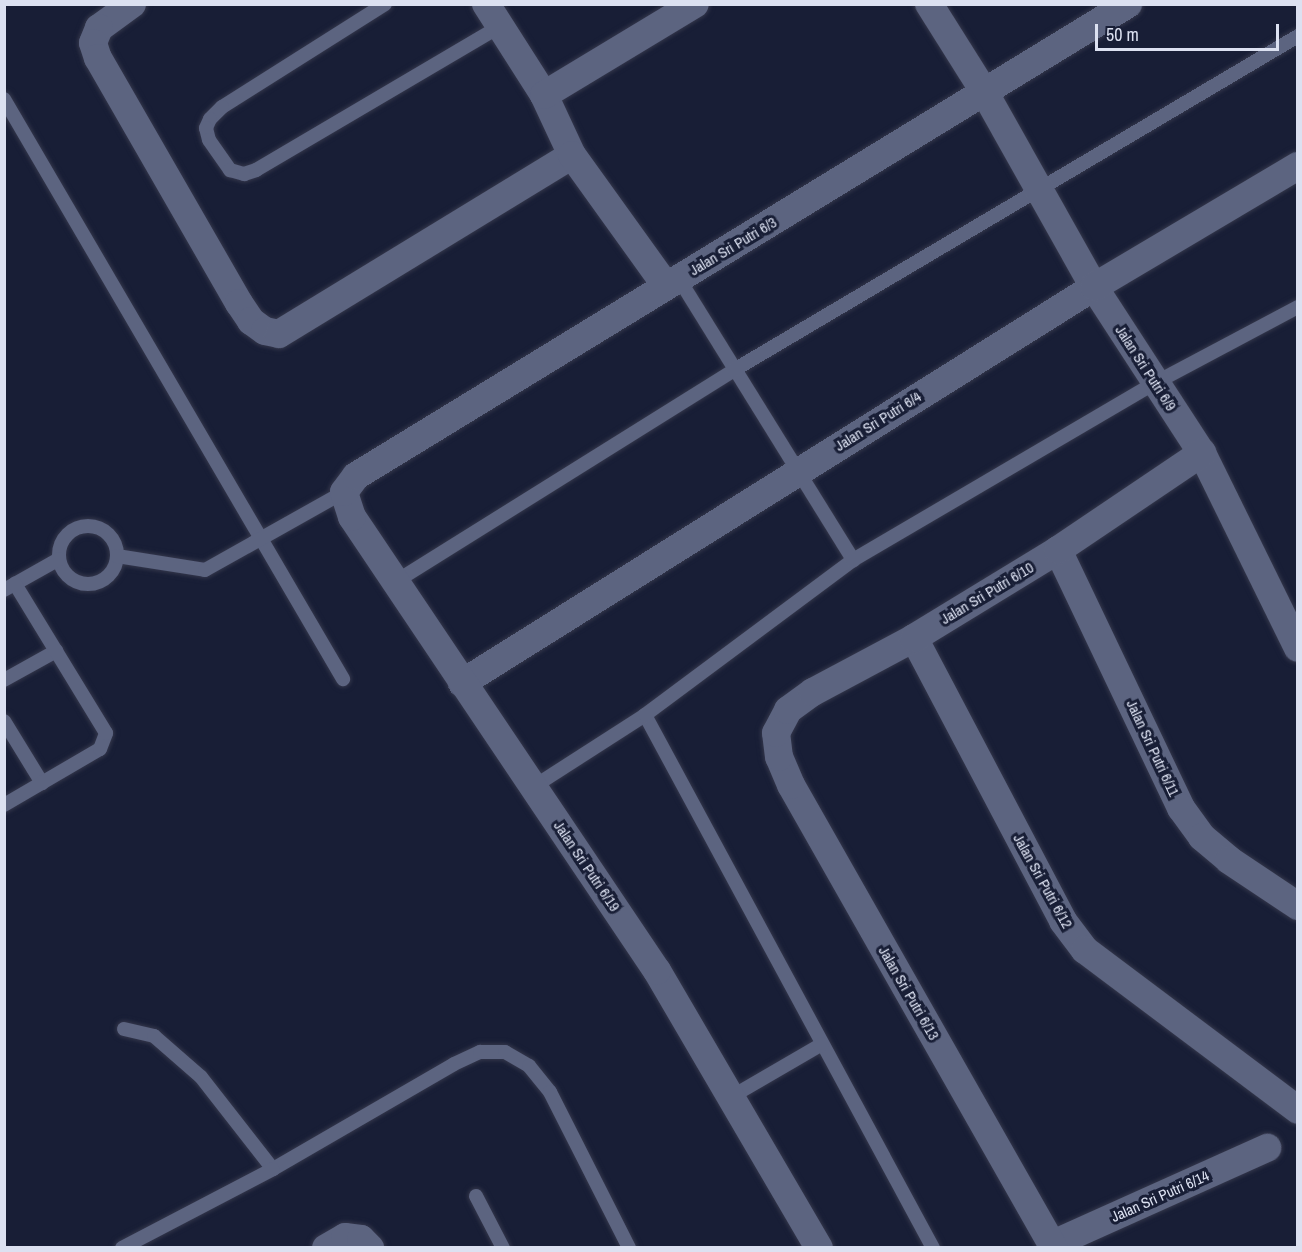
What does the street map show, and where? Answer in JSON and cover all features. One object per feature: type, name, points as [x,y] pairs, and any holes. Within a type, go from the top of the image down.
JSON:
[{"type":"street","points":[[132,4],[99,28],[93,43],[98,58],[239,303],[251,321],[265,331],[279,334],[572,155]]},
{"type":"street","points":[[544,95],[695,4]]},
{"type":"street","name":"Jalan Sri Putri 6/9","points":[[930,4],[985,93],[1094,287],[1202,453],[1298,648]]},
{"type":"street","name":"Jalan Sri Putri 6/3","points":[[344,492],[356,476],[1128,4]]},
{"type":"street","points":[[493,15],[544,95],[572,155],[672,283]]},
{"type":"street","name":"Jalan Sri Putri 6/4","points":[[462,682],[1094,287],[1298,166]]},
{"type":"street","name":"Jalan Sri Putri 6/10","points":[[776,733],[788,710],[813,692],[914,638],[1058,550],[1202,453]]},
{"type":"street","name":"Jalan Sri Putri 6/19","points":[[344,492],[352,517],[657,971],[819,1248]]},
{"type":"street","name":"Jalan Sri Putri 6/11","points":[[1058,550],[1181,808],[1202,837],[1229,860],[1298,906]]},
{"type":"street","name":"Jalan Sri Putri 6/12","points":[[914,638],[1063,921],[1085,950],[1298,1110]]},
{"type":"street","name":"Jalan Sri Putri 6/13","points":[[776,733],[779,757],[790,785],[1053,1246]]},
{"type":"street","name":"Jalan Sri Putri 6/14","points":[[1053,1246],[1267,1148]]},
{"type":"street","points":[[326,1248],[345,1237],[366,1243]]},
{"type":"lane","points":[[385,4],[222,106],[210,119],[206,128],[209,140],[230,170],[244,174],[256,170],[493,15]]},
{"type":"lane","points":[[395,582],[734,370],[1298,36]]},
{"type":"lane","points":[[4,99],[178,401],[263,538],[343,679]]},
{"type":"lane","points":[[672,283],[734,370],[795,472],[853,560]]},
{"type":"lane","points":[[533,787],[645,715],[853,560],[1155,383],[1298,307]]},
{"type":"lane","points":[[117,556],[205,570],[344,492]]},
{"type":"lane","points":[[82,526],[103,530],[112,538],[117,556],[106,577],[91,583],[70,578],[59,559],[64,538],[82,526]]},
{"type":"lane","points":[[4,805],[105,742],[106,733],[56,651],[10,587],[59,559]]},
{"type":"lane","points":[[4,680],[56,651]]},
{"type":"lane","points":[[645,715],[933,1248]]},
{"type":"lane","points":[[4,721],[42,783]]},
{"type":"lane","points":[[124,1029],[154,1035],[201,1077],[273,1169]]},
{"type":"lane","points":[[731,1097],[822,1044]]},
{"type":"lane","points":[[122,1248],[273,1169],[454,1064],[480,1052],[505,1052],[529,1066],[549,1092],[628,1248]]},
{"type":"lane","points":[[476,1196],[503,1248]]}]
